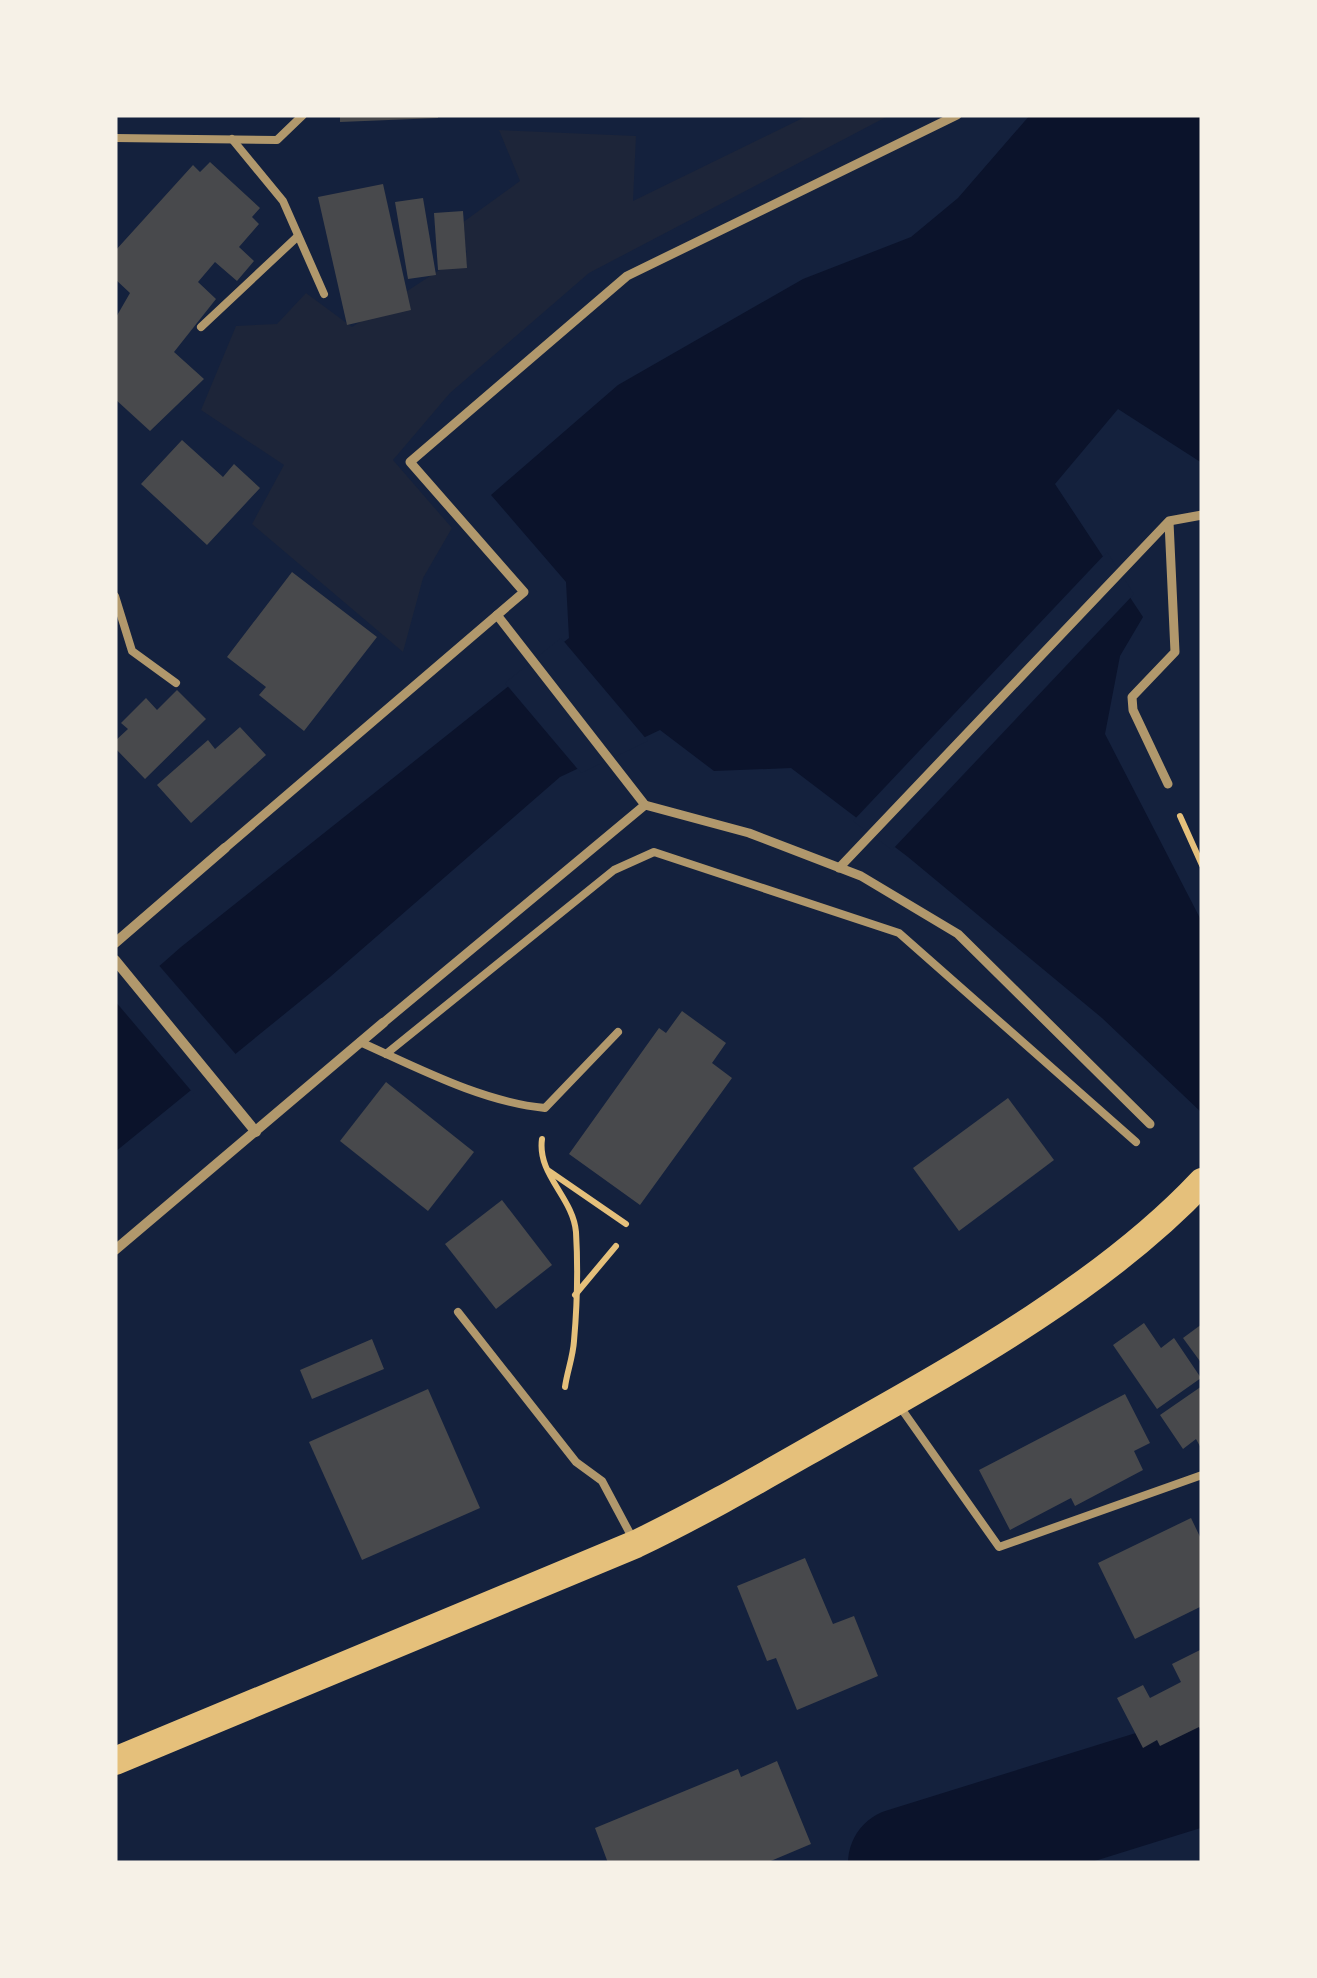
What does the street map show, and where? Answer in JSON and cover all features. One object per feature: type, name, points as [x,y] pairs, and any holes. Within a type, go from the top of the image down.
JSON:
[{"type":"highway","points":[[115,1761],[636,1544],[711,1508],[896,1402],[1074,1287],[1174,1212],[1202,1182]]},
{"type":"street","points":[[115,943],[524,592],[410,462],[627,276],[957,115]]},
{"type":"street","points":[[839,868],[1169,522],[1202,515]]},
{"type":"street","points":[[1168,784],[1133,710],[1132,697],[1175,652],[1169,522]]},
{"type":"street","points":[[497,615],[646,805],[749,833],[860,876],[958,934],[1150,1124]]},
{"type":"street","points":[[115,1250],[646,805]]},
{"type":"street","points":[[115,960],[256,1132]]},
{"type":"lane","points":[[115,138],[278,140],[303,115]]},
{"type":"lane","points":[[232,140],[283,201],[324,294]]},
{"type":"lane","points":[[201,327],[297,237]]},
{"type":"lane","points":[[115,596],[132,651],[176,683]]},
{"type":"lane","points":[[386,1054],[614,870],[654,852],[900,933],[1136,1142]]},
{"type":"lane","points":[[360,1042],[524,1106],[545,1108],[618,1032]]},
{"type":"lane","points":[[458,1312],[576,1462],[602,1480],[636,1544]]},
{"type":"lane","points":[[896,1402],[999,1547],[1202,1475]]},
{"type":"path","points":[[1168,784],[1202,864]]},
{"type":"path","points":[[545,1108],[540,1152],[546,1170],[572,1211],[576,1232],[574,1342],[566,1395]]},
{"type":"path","points":[[546,1170],[626,1224]]},
{"type":"path","points":[[574,1297],[616,1246]]},
{"type":"shaded area","points":[[809,115],[890,115],[589,273],[450,393],[393,460],[452,528],[423,578],[403,652],[252,524],[284,465],[201,410],[236,326],[277,324],[306,293],[352,327],[467,252],[455,228],[520,181],[499,130],[636,136],[633,201]]},
{"type":"shaded area","points":[[1030,115],[1202,115],[1202,463],[1118,409],[1055,484],[1143,617],[1120,656],[1105,734],[1202,922],[1202,1113],[1102,1018],[908,857],[791,768],[714,771],[660,730],[560,777],[330,977],[115,1152],[115,1005],[181,947],[569,638],[566,582],[491,495],[618,385],[803,279],[911,237],[958,198]]},
{"type":"pier","points":[[1107,552],[1134,594],[892,850],[853,821]]},
{"type":"pier","points":[[561,638],[648,741],[581,773],[505,683]]},
{"type":"pier","points":[[156,962],[239,1058],[194,1094],[115,1001]]},
{"type":"building","points":[[340,115],[438,115],[438,118],[340,122]]},
{"type":"building","points":[[210,162],[260,208],[252,217],[259,224],[239,247],[254,261],[237,281],[215,262],[198,282],[216,299],[174,352],[204,379],[150,431],[115,399],[115,319],[130,293],[115,279],[115,251],[193,165],[200,172]]},
{"type":"building","points":[[383,184],[411,310],[347,325],[318,197]]},
{"type":"building","points":[[423,198],[436,275],[408,279],[395,202]]},
{"type":"building","points":[[463,211],[467,268],[438,270],[434,213]]},
{"type":"building","points":[[182,440],[223,477],[234,464],[260,488],[207,545],[141,484]]},
{"type":"building","points":[[292,572],[377,637],[304,731],[259,695],[266,687],[227,657]]},
{"type":"building","points":[[177,690],[206,719],[145,779],[115,748],[115,741],[128,729],[121,723],[146,698],[157,710]]},
{"type":"building","points":[[240,727],[266,755],[191,823],[157,785],[208,740],[215,749]]},
{"type":"building","points":[[682,1011],[726,1043],[712,1063],[732,1078],[640,1205],[569,1154],[659,1028],[666,1033]]},
{"type":"building","points":[[386,1082],[474,1152],[428,1211],[340,1141]]},
{"type":"building","points":[[1008,1098],[1054,1160],[959,1231],[913,1168]]},
{"type":"building","points":[[502,1200],[552,1265],[496,1309],[445,1244]]},
{"type":"building","points":[[1144,1323],[1161,1348],[1174,1338],[1201,1378],[1157,1409],[1113,1345]]},
{"type":"building","points":[[1202,1324],[1202,1364],[1183,1338]]},
{"type":"building","points":[[372,1339],[384,1369],[312,1399],[300,1370]]},
{"type":"building","points":[[1202,1386],[1202,1450],[1196,1439],[1183,1449],[1160,1415]]},
{"type":"building","points":[[428,1389],[480,1508],[362,1560],[309,1442]]},
{"type":"building","points":[[1125,1394],[1150,1443],[1134,1451],[1143,1470],[1075,1506],[1071,1498],[1010,1530],[979,1470]]},
{"type":"building","points":[[1191,1518],[1202,1541],[1202,1606],[1135,1639],[1098,1563]]},
{"type":"building","points":[[805,1558],[833,1624],[854,1616],[878,1676],[797,1710],[776,1658],[767,1661],[737,1586]]},
{"type":"building","points":[[1202,1649],[1202,1733],[1199,1727],[1160,1746],[1157,1740],[1143,1748],[1117,1698],[1143,1685],[1150,1698],[1181,1682],[1172,1664]]},
{"type":"building","points":[[777,1761],[811,1844],[766,1863],[608,1863],[595,1828],[738,1769],[741,1777]]},
{"type":"waterway","points":[[903,1863],[1202,1770]]}]
